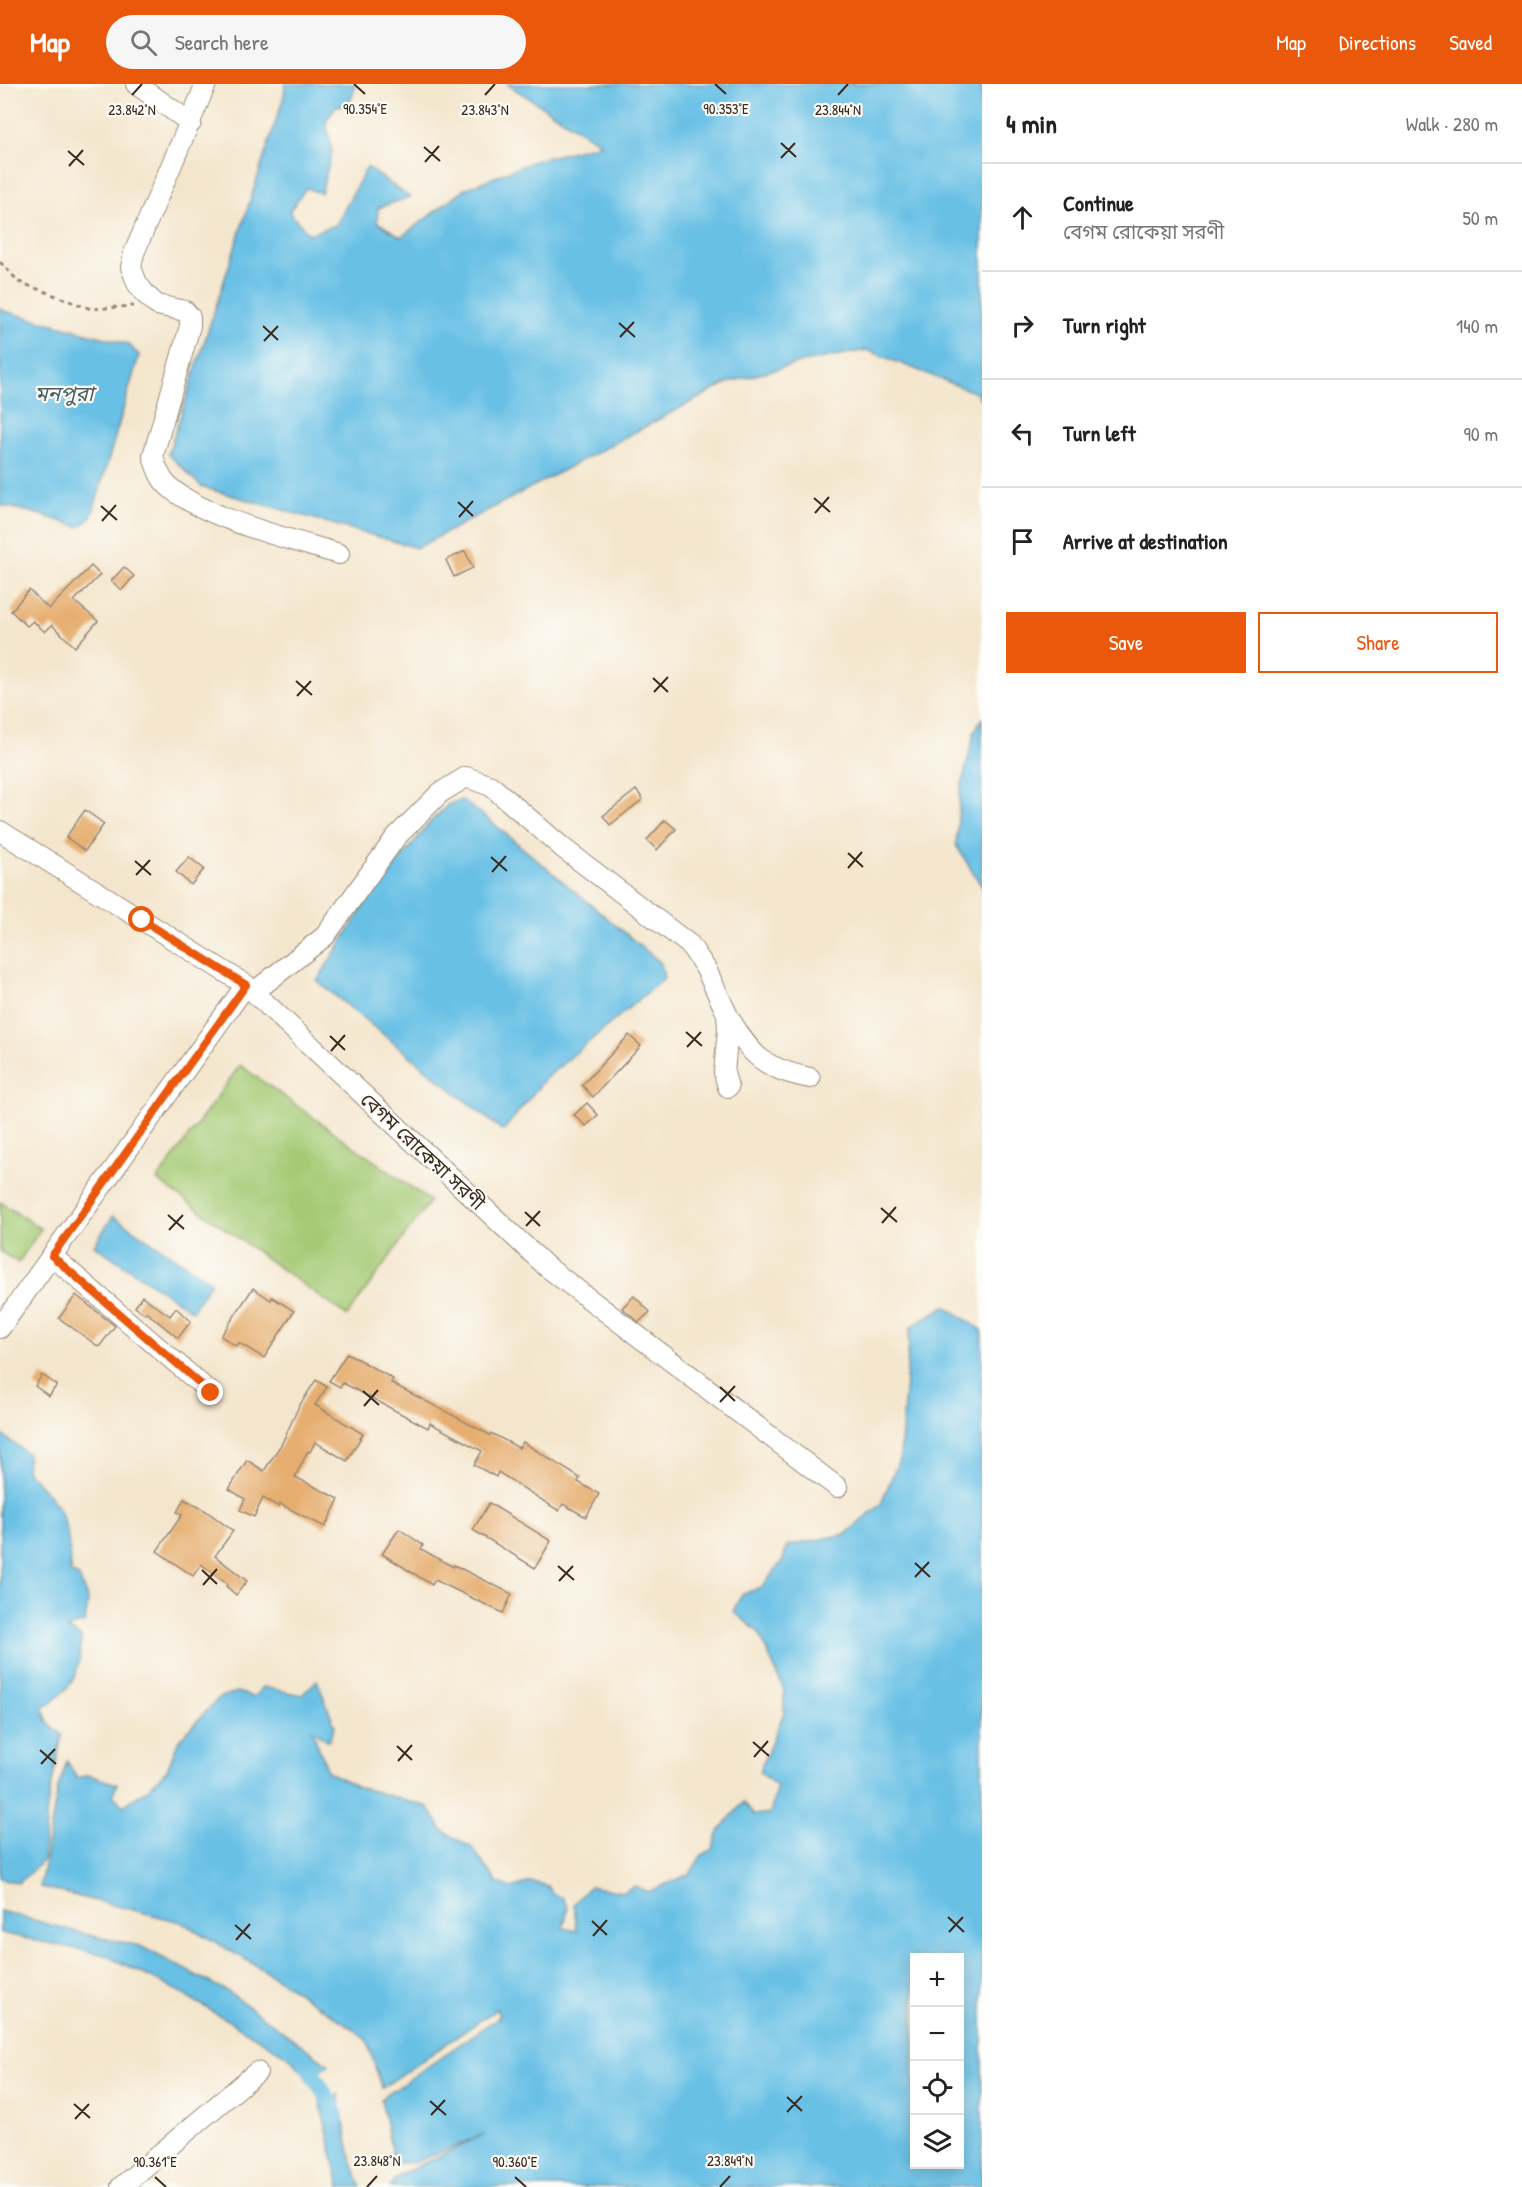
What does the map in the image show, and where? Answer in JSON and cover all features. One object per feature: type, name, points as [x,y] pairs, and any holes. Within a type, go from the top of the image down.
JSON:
[{"type":"street","points":[[136,84],[190,123]]},
{"type":"street","points":[[206,84],[134,253],[131,267],[137,283],[157,305],[185,311],[190,317],[190,326],[153,456],[157,470],[167,485],[204,509],[268,533],[339,554]]},
{"type":"street","points":[[0,1328],[250,989],[325,936],[396,837],[440,793],[466,777],[491,786],[563,848],[690,945],[706,969],[727,1014],[747,1047],[763,1062],[774,1068],[810,1078]]},
{"type":"street","name":"বেগম রোকেয়া সরণী","points":[[0,831],[250,989],[547,1267],[837,1487]]},
{"type":"street","points":[[727,1014],[728,1030],[724,1073],[728,1087]]},
{"type":"street","points":[[52,1256],[211,1393]]},
{"type":"street","points":[[121,2187],[257,2072]]},
{"type":"path","points":[[0,262],[19,282],[91,309],[157,305]]},
{"type":"green space","points":[[240,1065],[430,1201],[347,1316],[157,1180]]},
{"type":"green space","points":[[0,1202],[41,1229],[18,1263],[0,1251]]},
{"type":"water","points":[[285,84],[356,84],[349,106],[336,106],[326,121],[332,152],[321,193],[306,188],[289,212],[309,234],[336,225],[367,167],[409,197],[378,208],[377,222],[401,237],[465,189],[534,161],[601,144],[507,84],[982,84],[982,401],[976,393],[867,350],[802,362],[727,383],[417,548],[202,487],[168,454],[284,96]]},
{"type":"water","name":"মনপুরা","points":[[0,308],[4,311],[128,344],[139,355],[93,512],[89,520],[79,527],[0,505]]},
{"type":"water","points":[[982,717],[982,887],[956,845],[960,793],[974,733]]},
{"type":"water","points":[[462,800],[661,963],[664,978],[545,1079],[503,1131],[317,981],[365,904],[430,822],[449,804]]},
{"type":"water","points":[[113,1216],[211,1282],[192,1311],[94,1245]]},
{"type":"water","points":[[945,1306],[982,1330],[982,2187],[389,2187],[396,2178],[406,2172],[485,2134],[418,2161],[394,2164],[381,2099],[499,2017],[497,2009],[382,2088],[367,2041],[355,2030],[267,1972],[181,1922],[40,1887],[58,1788],[67,1761],[77,1778],[88,1775],[117,1784],[113,1795],[123,1806],[149,1788],[167,1770],[179,1740],[220,1697],[237,1692],[253,1697],[263,1687],[302,1695],[317,1680],[335,1726],[329,1741],[312,1730],[328,1772],[359,1787],[428,1807],[442,1830],[472,1848],[498,1883],[512,1888],[530,1882],[548,1886],[553,1894],[563,1898],[568,1908],[563,1928],[577,1931],[574,1904],[590,1886],[622,1892],[635,1886],[648,1892],[690,1874],[701,1856],[712,1849],[721,1828],[744,1802],[754,1815],[770,1813],[777,1786],[759,1772],[784,1713],[784,1690],[759,1633],[733,1611],[742,1594],[762,1587],[783,1560],[787,1546],[846,1534],[881,1504],[900,1457],[910,1328]]},
{"type":"water","points":[[0,1433],[28,1454],[26,1470],[57,1505],[65,1524],[70,1572],[79,1577],[88,1601],[85,1623],[76,1624],[67,1629],[81,1637],[77,1671],[62,1694],[43,1709],[48,1723],[62,1735],[47,1807],[43,1860],[19,1883],[0,1878]]},
{"type":"water","points":[[0,1911],[88,1935],[140,1946],[230,1993],[329,2065],[309,2078],[289,2057],[180,1992],[105,1955],[0,1933]]},
{"type":"water","points":[[338,2094],[352,2162],[361,2187],[340,2187],[320,2101]]},
{"type":"building","points":[[465,551],[473,568],[454,577],[446,560]]},
{"type":"building","points":[[91,566],[100,575],[74,601],[98,621],[75,647],[52,625],[45,632],[33,621],[27,626],[11,611],[29,590],[49,609]]},
{"type":"building","points":[[124,567],[134,576],[122,590],[111,581]]},
{"type":"building","points":[[636,790],[643,799],[610,825],[603,816]]},
{"type":"building","points":[[85,810],[104,824],[85,851],[66,837]]},
{"type":"building","points":[[665,820],[676,829],[657,850],[647,840]]},
{"type":"building","points":[[189,857],[204,869],[191,885],[176,872]]},
{"type":"building","points":[[629,1035],[641,1046],[593,1097],[582,1085]]},
{"type":"building","points":[[587,1103],[598,1115],[586,1126],[574,1115]]},
{"type":"building","points":[[253,1288],[294,1311],[264,1358],[239,1343],[236,1346],[221,1336]]},
{"type":"building","points":[[76,1295],[115,1326],[99,1347],[59,1318]]},
{"type":"building","points":[[142,1296],[170,1316],[176,1308],[191,1321],[178,1338],[146,1312],[145,1314],[135,1307]]},
{"type":"building","points":[[634,1296],[650,1312],[639,1322],[622,1308]]},
{"type":"building","points":[[347,1353],[393,1379],[391,1383],[519,1448],[523,1442],[580,1478],[578,1482],[599,1494],[586,1517],[563,1504],[559,1511],[498,1472],[496,1477],[474,1465],[482,1451],[430,1423],[428,1428],[343,1383],[340,1387],[329,1381]]},
{"type":"building","points":[[42,1375],[57,1385],[49,1396],[35,1386]]},
{"type":"building","points":[[316,1380],[327,1387],[315,1405],[363,1434],[347,1461],[315,1442],[295,1477],[339,1499],[325,1527],[263,1498],[254,1517],[240,1510],[245,1499],[229,1489],[247,1460],[264,1471],[282,1443],[299,1406]]},
{"type":"building","points":[[184,1499],[206,1511],[233,1531],[215,1556],[247,1581],[236,1595],[226,1586],[227,1584],[201,1564],[193,1576],[157,1551],[182,1515],[177,1512]]},
{"type":"building","points":[[489,1503],[551,1541],[535,1568],[473,1530]]},
{"type":"building","points":[[399,1529],[423,1545],[421,1549],[453,1567],[454,1565],[512,1594],[503,1613],[435,1580],[432,1585],[382,1554]]},
{"type":"waterway","points":[[303,2058],[334,2109],[336,2119]]},
{"type":"route","points":[[142,920],[246,985],[52,1256],[211,1393]]}]
